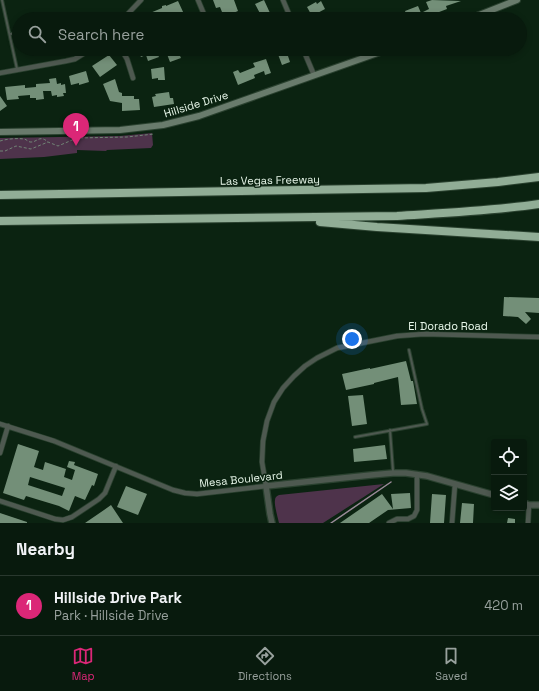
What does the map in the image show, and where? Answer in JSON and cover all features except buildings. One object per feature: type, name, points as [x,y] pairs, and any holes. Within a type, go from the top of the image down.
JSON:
[{"type":"highway","name":"Las Vegas Freeway","points":[[0,195],[426,188],[537,177]]},
{"type":"highway","points":[[0,222],[397,216],[453,213],[539,204]]},
{"type":"highway","points":[[284,218],[377,227],[539,237]]},
{"type":"main road","points":[[487,12],[517,0]]},
{"type":"main road","name":"Hillside Drive","points":[[0,132],[120,130],[163,125],[199,116],[369,56]]},
{"type":"street","points":[[130,12],[141,0]]},
{"type":"street","points":[[198,0],[203,12]]},
{"type":"street","points":[[283,0],[288,12]]},
{"type":"street","points":[[0,73],[71,60],[79,56]]},
{"type":"street","points":[[125,56],[133,78]]},
{"type":"street","points":[[306,56],[314,75]]},
{"type":"street","name":"El Dorado Road","points":[[266,486],[262,462],[263,441],[267,420],[274,402],[294,376],[317,358],[337,348],[397,336],[424,334],[539,337]]},
{"type":"street","name":"Mesa Boulevard","points":[[0,424],[54,440],[173,490],[185,493],[196,494],[393,473],[417,474],[491,494]]},
{"type":"street","points":[[0,453],[8,426]]},
{"type":"street","points":[[0,501],[55,519],[63,520],[72,517],[99,500],[105,493],[116,466]]},
{"type":"street","points":[[390,523],[397,519],[408,519],[414,516],[417,510],[417,474]]},
{"type":"street","points":[[452,523],[455,484]]},
{"type":"street","points":[[266,486],[272,523]]},
{"type":"street","points":[[528,523],[527,504],[539,505]]},
{"type":"lane","points":[[2,0],[12,43]]},
{"type":"lane","points":[[15,56],[18,70]]},
{"type":"lane","points":[[355,437],[427,424],[422,409],[409,350]]},
{"type":"lane","points":[[390,430],[393,473]]},
{"type":"path","points":[[0,141],[24,139],[29,142],[37,139],[44,139],[58,146],[77,138],[127,137],[154,134]]},
{"type":"path","points":[[0,151],[5,151],[16,146],[31,149],[48,142]]},
{"type":"shaded area","points":[[152,133],[153,145],[151,148],[106,151],[77,150],[77,153],[44,157],[0,159],[0,138],[120,136]]},
{"type":"shaded area","points":[[384,484],[323,523],[279,523],[275,499],[279,495]]},
{"type":"waterway","points":[[331,523],[391,482]]},
{"type":"place","name":"Hillside Drive Park","points":[[76,146]]}]
